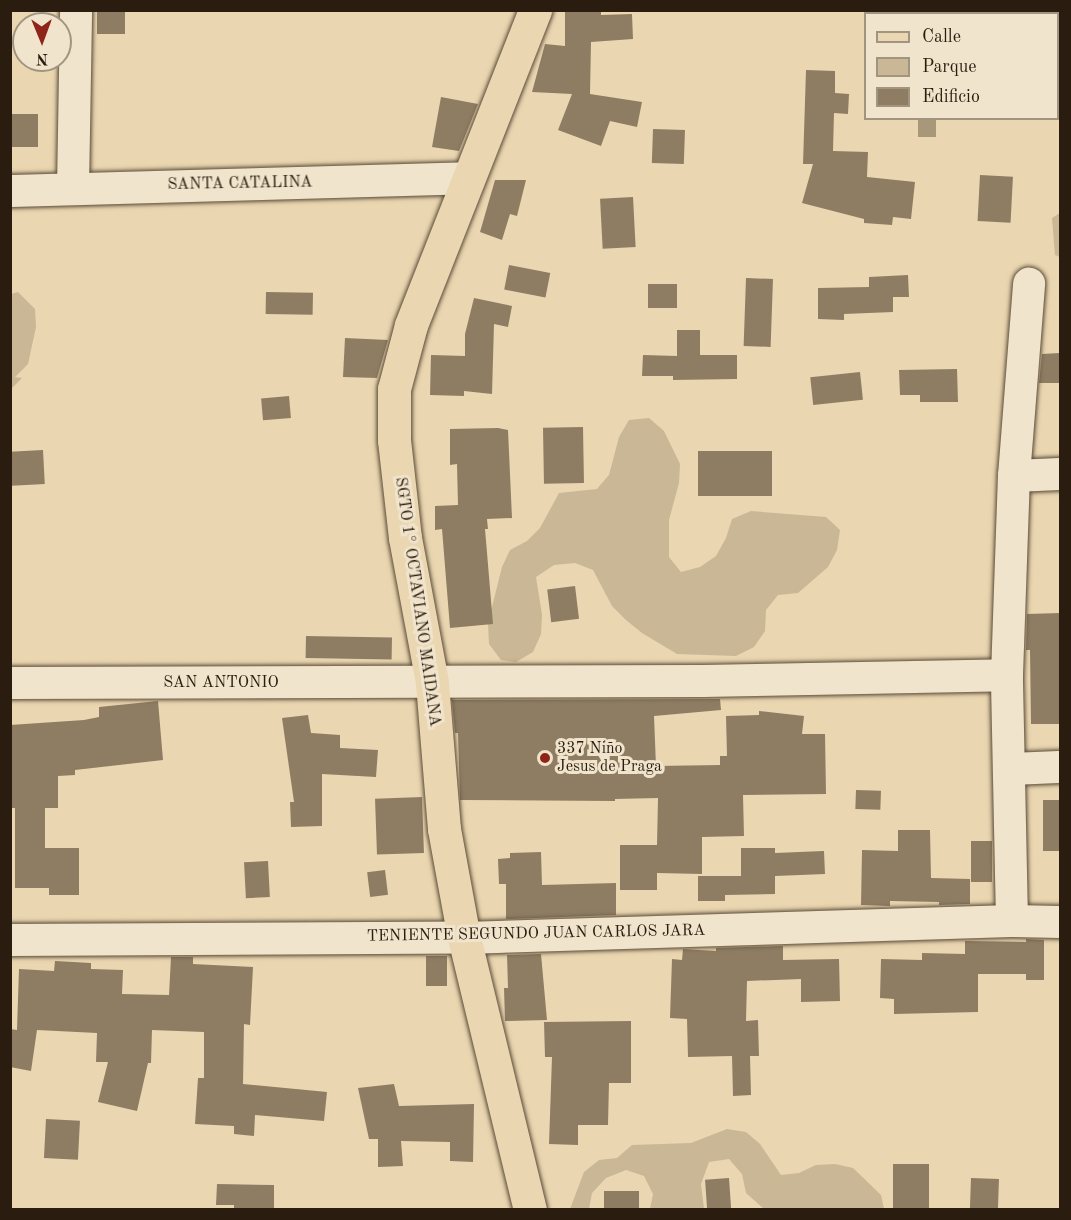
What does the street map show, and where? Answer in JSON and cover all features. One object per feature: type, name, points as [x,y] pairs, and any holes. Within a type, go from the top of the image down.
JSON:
[{"type":"main road","name":"SGTO 1° OCTAVIANO MAIDANA","points":[[530,1209],[464,938],[444,829],[432,682],[405,538],[394,440],[394,389],[411,325],[535,10]]},
{"type":"street","points":[[73,188],[75,10]]},
{"type":"street","name":"SANTA CATALINA","points":[[10,191],[469,178]]},
{"type":"street","points":[[1012,921],[1007,675],[1014,476],[1029,284]]},
{"type":"street","points":[[1014,476],[1060,474]]},
{"type":"street","name":"SAN ANTONIO","points":[[10,683],[432,682],[1007,675]]},
{"type":"street","points":[[1010,769],[1060,767]]},
{"type":"street","name":"TENIENTE SEGUNDO JUAN CARLOS JARA","points":[[10,940],[464,938],[1012,921],[1060,922]]},
{"type":"green space","points":[[1060,213],[1060,257],[1055,255],[1052,218]]},
{"type":"green space","points":[[18,292],[35,309],[36,327],[28,364],[15,377],[22,378],[11,389],[11,294]]},
{"type":"green space","points":[[649,418],[664,431],[680,464],[679,483],[669,520],[669,557],[681,572],[700,567],[716,556],[726,538],[732,519],[751,511],[826,517],[840,530],[837,550],[828,567],[798,593],[778,595],[766,610],[765,631],[754,647],[736,656],[677,654],[642,633],[612,606],[593,570],[575,563],[554,565],[536,577],[542,615],[541,634],[533,652],[516,662],[501,660],[489,644],[488,623],[502,567],[510,550],[527,541],[540,528],[559,493],[597,489],[609,475],[619,437],[629,420]]},
{"type":"green space","points":[[727,1129],[746,1132],[760,1144],[781,1175],[799,1173],[816,1165],[835,1164],[853,1168],[881,1195],[884,1209],[764,1209],[746,1193],[742,1174],[729,1159],[709,1162],[701,1184],[704,1209],[650,1209],[653,1194],[644,1176],[626,1170],[606,1178],[592,1193],[589,1209],[570,1209],[584,1172],[599,1160],[617,1158],[632,1145],[691,1143]]},
{"type":"shaded area","points":[[918,120],[936,120],[936,137],[918,137]]},
{"type":"building","points":[[97,10],[125,10],[125,34],[97,34]]},
{"type":"building","points":[[565,10],[601,10],[601,15],[632,14],[633,39],[591,42],[590,94],[642,102],[637,127],[610,121],[601,146],[558,130],[572,94],[532,92],[545,44],[565,46]]},
{"type":"building","points":[[806,70],[835,71],[835,93],[849,94],[848,114],[834,113],[833,151],[868,152],[867,177],[915,182],[911,219],[893,217],[892,225],[864,223],[864,219],[802,203],[813,164],[803,164]]},
{"type":"building","points":[[441,97],[478,104],[459,151],[432,147]]},
{"type":"building","points":[[10,114],[38,114],[38,147],[10,147]]},
{"type":"building","points":[[653,129],[685,130],[684,164],[652,163]]},
{"type":"building","points":[[980,175],[1013,177],[1011,223],[978,221]]},
{"type":"building","points":[[495,180],[526,180],[517,216],[510,214],[502,240],[480,232]]},
{"type":"building","points":[[633,197],[636,247],[603,249],[600,199]]},
{"type":"building","points":[[509,265],[550,273],[545,298],[504,290]]},
{"type":"building","points":[[908,275],[909,297],[893,297],[893,312],[844,314],[844,320],[818,319],[818,288],[869,287],[869,277]]},
{"type":"building","points":[[746,278],[773,279],[771,347],[744,346]]},
{"type":"building","points":[[648,284],[677,284],[677,308],[648,308]]},
{"type":"building","points":[[266,292],[313,293],[313,315],[266,314]]},
{"type":"building","points":[[474,298],[512,306],[508,327],[494,324],[492,394],[464,391],[464,396],[430,395],[431,355],[465,356],[465,334]]},
{"type":"building","points":[[677,330],[700,330],[700,355],[737,355],[737,379],[673,380],[673,376],[642,376],[643,355],[677,356]]},
{"type":"building","points":[[345,338],[388,340],[377,378],[343,377]]},
{"type":"building","points":[[1060,353],[1060,383],[1039,383],[1042,354]]},
{"type":"building","points":[[957,369],[958,402],[920,402],[920,395],[900,395],[899,370]]},
{"type":"building","points":[[860,372],[863,400],[813,405],[810,377]]},
{"type":"building","points":[[289,396],[291,418],[263,420],[261,398]]},
{"type":"building","points":[[583,427],[584,483],[544,484],[543,428]]},
{"type":"building","points":[[498,428],[508,430],[512,518],[487,519],[488,529],[485,529],[493,624],[450,628],[442,529],[435,530],[435,506],[458,505],[457,464],[450,465],[450,429]]},
{"type":"building","points":[[43,450],[45,484],[12,486],[10,452]]},
{"type":"building","points":[[698,451],[772,451],[772,496],[698,496]]},
{"type":"building","points":[[575,586],[579,619],[551,622],[547,589]]},
{"type":"building","points":[[1060,613],[1060,724],[1031,724],[1030,650],[1026,650],[1027,614]]},
{"type":"building","points":[[306,636],[392,638],[392,659],[306,658]]},
{"type":"building","points":[[720,699],[721,710],[654,716],[656,766],[720,765],[720,756],[727,756],[726,716],[759,715],[759,711],[804,716],[802,734],[825,734],[826,794],[743,795],[744,836],[702,837],[702,874],[657,873],[657,890],[620,890],[620,845],[657,845],[658,798],[615,799],[615,801],[460,800],[458,733],[455,733],[452,700]]},
{"type":"building","points":[[158,701],[163,760],[75,770],[75,775],[58,776],[58,808],[45,808],[45,848],[79,848],[79,895],[49,895],[49,888],[15,888],[15,808],[10,808],[10,725],[84,720],[99,717],[99,707]]},
{"type":"building","points":[[308,715],[311,733],[340,735],[340,748],[378,750],[376,777],[322,774],[322,826],[291,827],[290,802],[294,802],[282,718]]},
{"type":"building","points":[[856,790],[881,791],[880,810],[855,809]]},
{"type":"building","points":[[422,797],[424,853],[377,855],[375,799]]},
{"type":"building","points":[[1043,800],[1060,800],[1060,851],[1043,851]]},
{"type":"building","points":[[898,830],[930,830],[931,878],[970,879],[970,904],[939,905],[939,902],[890,901],[890,906],[861,905],[862,850],[898,851]]},
{"type":"building","points":[[971,841],[992,841],[992,882],[971,882]]},
{"type":"building","points":[[741,848],[775,848],[775,853],[824,851],[825,874],[775,876],[775,894],[725,895],[725,901],[698,901],[698,876],[741,876]]},
{"type":"building","points":[[541,852],[542,885],[616,883],[616,915],[506,919],[506,884],[499,884],[498,859],[510,858],[510,853]]},
{"type":"building","points":[[268,861],[270,897],[246,898],[244,862]]},
{"type":"building","points":[[385,870],[388,895],[370,897],[367,872]]},
{"type":"building","points":[[1026,939],[1044,940],[1044,980],[1026,980],[1026,974],[978,974],[978,1012],[894,1014],[894,999],[880,998],[881,959],[922,960],[922,953],[965,954],[965,941],[1026,942]]},
{"type":"building","points":[[783,946],[783,960],[839,959],[840,1001],[801,1002],[801,979],[747,981],[746,1021],[758,1020],[759,1056],[750,1056],[751,1095],[733,1096],[732,1056],[688,1057],[687,1019],[670,1018],[672,959],[682,960],[683,949],[716,951],[716,948]]},
{"type":"building","points":[[541,954],[547,1020],[505,1021],[504,988],[508,988],[507,955]]},
{"type":"building","points":[[426,956],[447,956],[447,986],[426,986]]},
{"type":"building","points":[[171,957],[193,957],[193,964],[253,967],[250,1025],[244,1024],[243,1084],[327,1092],[324,1121],[255,1115],[254,1136],[234,1134],[234,1126],[195,1124],[198,1078],[204,1078],[204,1032],[152,1030],[151,1063],[148,1063],[137,1111],[98,1102],[108,1062],[96,1062],[97,1033],[37,1030],[31,1071],[10,1067],[10,1029],[17,1030],[19,969],[54,971],[55,961],[91,963],[91,969],[123,970],[122,994],[169,995]]},
{"type":"building","points":[[631,1021],[631,1083],[609,1083],[608,1125],[578,1125],[578,1145],[549,1144],[552,1057],[545,1057],[544,1022]]},
{"type":"building","points":[[394,1084],[399,1106],[474,1104],[473,1162],[450,1161],[450,1142],[401,1141],[403,1166],[378,1167],[378,1139],[369,1139],[358,1088]]},
{"type":"building","points":[[46,1119],[80,1121],[78,1160],[44,1158]]},
{"type":"building","points":[[893,1164],[929,1164],[929,1209],[893,1209]]},
{"type":"building","points":[[729,1178],[731,1209],[707,1210],[705,1180]]},
{"type":"building","points":[[971,1178],[999,1179],[998,1210],[970,1209]]},
{"type":"building","points":[[217,1184],[274,1185],[274,1209],[234,1209],[234,1205],[216,1205]]},
{"type":"building","points":[[604,1191],[639,1191],[639,1209],[604,1209]]},
{"type":"place","name":"337 Niño Jesus de Praga","points":[[545,758]]}]
